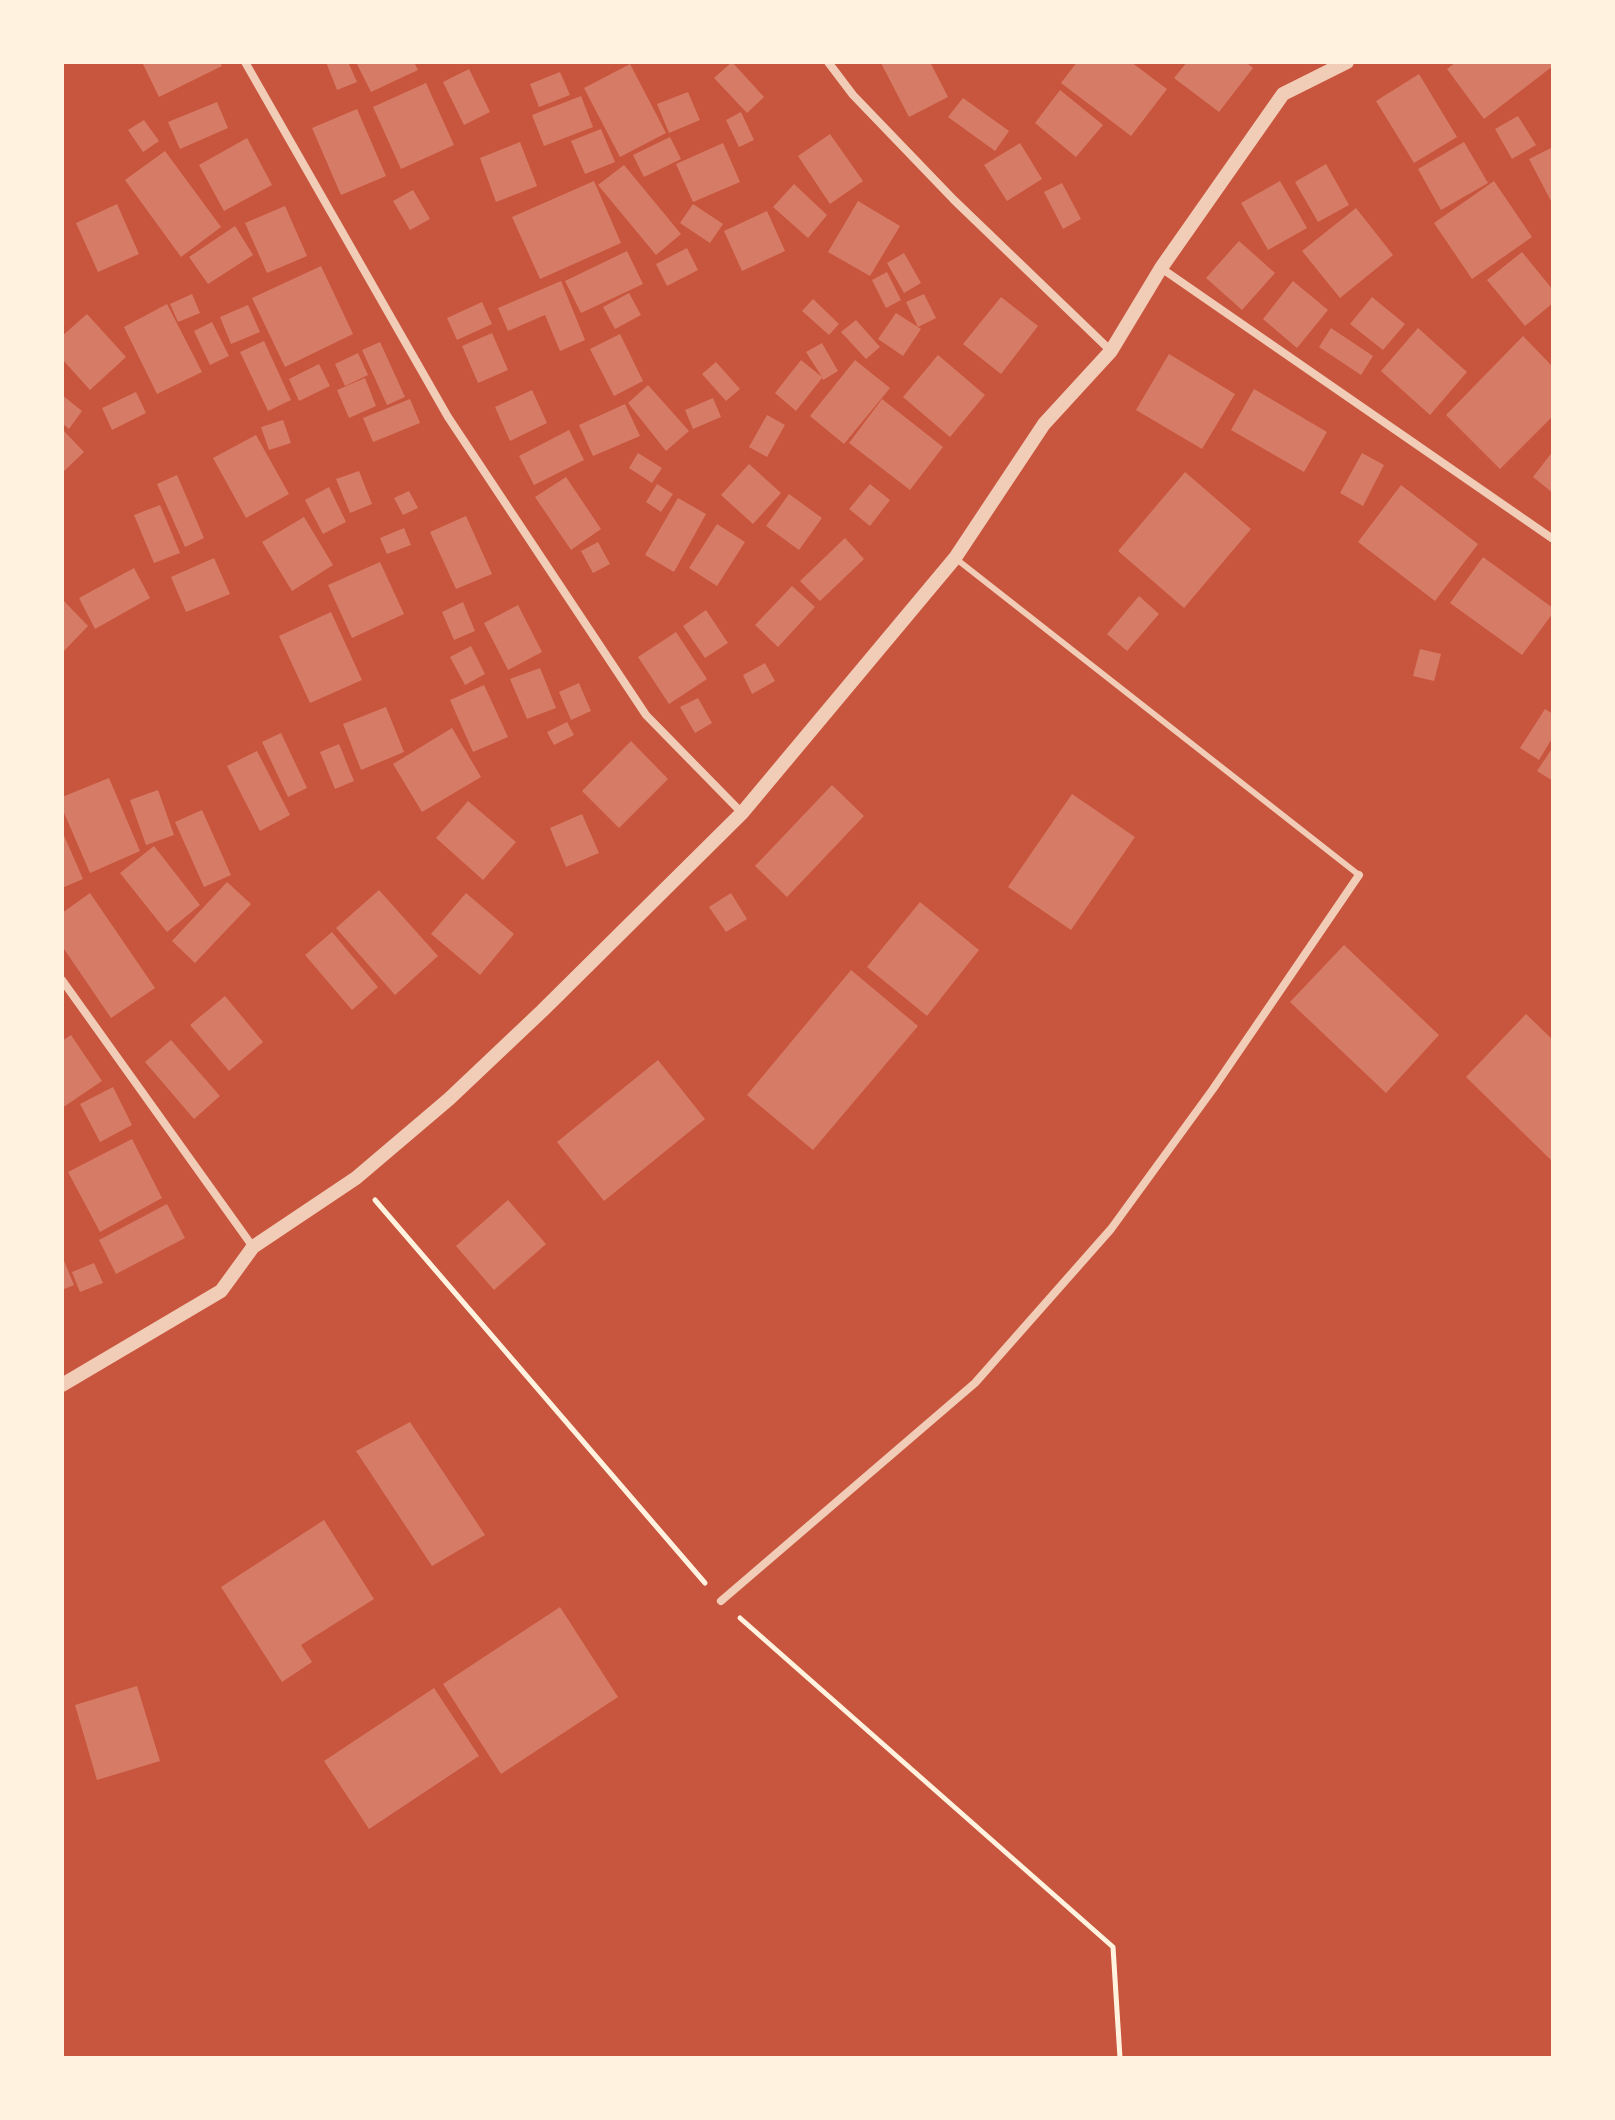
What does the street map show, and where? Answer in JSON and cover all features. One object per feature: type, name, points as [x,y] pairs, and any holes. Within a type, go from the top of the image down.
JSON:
[{"type":"street","points":[[245,62],[448,417],[482,469],[646,715],[742,813]]},
{"type":"street","points":[[828,62],[853,95],[954,200],[1111,351]]},
{"type":"street","points":[[62,1385],[221,1291],[253,1247],[356,1178],[511,1041],[742,813],[955,558],[1044,424],[1111,351],[1161,268],[1283,94],[1347,62]]},
{"type":"street","points":[[1161,268],[1553,539]]},
{"type":"street","points":[[721,1601],[975,1383],[1017,1336],[1111,1229],[1213,1089],[1359,875]]},
{"type":"street","points":[[62,980],[253,1247]]},
{"type":"lane","points":[[955,558],[1359,875]]},
{"type":"path","points":[[356,1178],[721,1601],[1113,1947],[1120,2058]]},
{"type":"building","points":[[142,62],[220,62],[222,66],[159,97]]},
{"type":"building","points":[[326,62],[348,62],[357,82],[337,90]]},
{"type":"building","points":[[356,62],[414,62],[418,70],[371,92]]},
{"type":"building","points":[[732,62],[764,97],[747,113],[714,78]]},
{"type":"building","points":[[883,62],[930,62],[948,97],[909,117]]},
{"type":"building","points":[[1077,62],[1131,62],[1167,89],[1131,136],[1061,83]]},
{"type":"building","points":[[1187,62],[1246,62],[1253,68],[1219,112],[1174,78]]},
{"type":"building","points":[[1456,62],[1553,62],[1553,66],[1484,119],[1447,69]]},
{"type":"building","points":[[630,64],[666,133],[620,157],[584,88]]},
{"type":"building","points":[[469,69],[490,112],[464,125],[443,82]]},
{"type":"building","points":[[560,72],[570,95],[539,107],[530,84]]},
{"type":"building","points":[[1419,74],[1457,137],[1414,163],[1376,101]]},
{"type":"building","points":[[426,83],[454,145],[401,169],[373,107]]},
{"type":"building","points":[[1060,90],[1103,125],[1076,157],[1035,123]]},
{"type":"building","points":[[688,92],[700,120],[669,133],[657,104]]},
{"type":"building","points":[[581,96],[593,127],[544,146],[532,115]]},
{"type":"building","points":[[963,98],[1009,131],[995,151],[948,117]]},
{"type":"building","points":[[217,102],[228,128],[180,149],[168,122]]},
{"type":"building","points":[[357,109],[386,176],[341,195],[312,128]]},
{"type":"building","points":[[741,112],[754,140],[739,147],[726,120]]},
{"type":"building","points":[[1518,116],[1536,145],[1512,159],[1495,129]]},
{"type":"building","points":[[144,120],[159,141],[143,152],[128,130]]},
{"type":"building","points":[[601,129],[615,162],[585,174],[571,141]]},
{"type":"building","points":[[830,134],[863,181],[830,204],[798,156]]},
{"type":"building","points":[[670,137],[681,159],[644,177],[633,155]]},
{"type":"building","points":[[247,138],[272,185],[224,211],[199,165]]},
{"type":"building","points":[[520,142],[537,186],[496,202],[480,158]]},
{"type":"building","points":[[1464,142],[1488,183],[1441,210],[1418,169]]},
{"type":"building","points":[[723,143],[740,182],[693,202],[676,164]]},
{"type":"building","points":[[1020,143],[1042,179],[1007,201],[984,165]]},
{"type":"building","points":[[1553,147],[1553,205],[1529,159]]},
{"type":"building","points":[[165,151],[221,227],[181,257],[125,180]]},
{"type":"building","points":[[1326,164],[1349,205],[1318,222],[1295,182]]},
{"type":"building","points":[[624,165],[681,234],[656,255],[598,185]]},
{"type":"building","points":[[594,181],[621,243],[540,279],[512,217]]},
{"type":"building","points":[[1280,181],[1307,228],[1268,250],[1241,203]]},
{"type":"building","points":[[1494,181],[1532,237],[1472,279],[1434,223]]},
{"type":"building","points":[[1062,183],[1081,219],[1063,229],[1044,192]]},
{"type":"building","points":[[794,184],[827,215],[808,238],[773,207]]},
{"type":"building","points":[[413,190],[430,219],[410,230],[393,201]]},
{"type":"building","points":[[858,201],[900,226],[870,276],[828,252]]},
{"type":"building","points":[[117,204],[139,254],[98,272],[76,223]]},
{"type":"building","points":[[693,204],[723,224],[710,243],[680,223]]},
{"type":"building","points":[[285,206],[307,256],[267,273],[245,223]]},
{"type":"building","points":[[1356,208],[1393,255],[1340,298],[1302,251]]},
{"type":"building","points":[[767,211],[785,251],[742,271],[724,231]]},
{"type":"building","points":[[235,226],[253,255],[208,284],[189,257]]},
{"type":"building","points":[[1239,241],[1275,273],[1242,310],[1206,278]]},
{"type":"building","points":[[687,248],[698,270],[667,286],[656,264]]},
{"type":"building","points":[[627,251],[643,284],[581,313],[565,281]]},
{"type":"building","points":[[1522,252],[1553,290],[1553,303],[1525,326],[1487,280]]},
{"type":"building","points":[[904,253],[921,283],[904,293],[887,263]]},
{"type":"building","points":[[321,266],[353,334],[285,367],[252,298]]},
{"type":"building","points":[[887,272],[901,300],[886,308],[872,280]]},
{"type":"building","points":[[561,281],[585,340],[560,351],[545,315],[508,331],[498,308]]},
{"type":"building","points":[[1293,281],[1328,310],[1297,348],[1263,319]]},
{"type":"building","points":[[629,293],[641,315],[615,329],[603,307]]},
{"type":"building","points":[[192,294],[200,313],[178,322],[170,304]]},
{"type":"building","points":[[924,294],[936,318],[918,327],[906,302]]},
{"type":"building","points":[[1001,297],[1038,326],[1001,374],[963,344]]},
{"type":"building","points":[[1372,297],[1405,324],[1383,350],[1350,324]]},
{"type":"building","points":[[813,299],[839,324],[829,335],[802,311]]},
{"type":"building","points":[[482,302],[492,324],[457,340],[447,318]]},
{"type":"building","points":[[167,304],[202,372],[157,394],[124,327]]},
{"type":"building","points":[[248,305],[260,332],[231,344],[220,317]]},
{"type":"building","points":[[896,313],[921,329],[903,356],[878,339]]},
{"type":"building","points":[[87,314],[126,357],[90,390],[62,359],[62,336]]},
{"type":"building","points":[[856,320],[880,347],[866,359],[841,332]]},
{"type":"building","points":[[212,322],[229,356],[210,365],[194,331]]},
{"type":"building","points":[[1331,328],[1373,356],[1361,375],[1319,347]]},
{"type":"building","points":[[1418,328],[1467,372],[1430,415],[1381,371]]},
{"type":"building","points":[[492,333],[508,370],[478,383],[462,346]]},
{"type":"building","points":[[620,334],[643,381],[614,396],[590,349]]},
{"type":"building","points":[[1523,336],[1553,367],[1553,416],[1500,469],[1446,415]]},
{"type":"building","points":[[264,341],[291,400],[268,411],[240,352]]},
{"type":"building","points":[[380,342],[405,397],[387,405],[362,350]]},
{"type":"building","points":[[822,343],[838,371],[822,378],[796,411],[775,393],[801,360],[822,377],[806,352]]},
{"type":"building","points":[[358,353],[368,375],[345,386],[335,364]]},
{"type":"building","points":[[1169,354],[1235,394],[1202,449],[1136,410]]},
{"type":"building","points":[[938,355],[985,395],[950,437],[903,397]]},
{"type":"building","points":[[855,360],[890,388],[844,444],[810,416]]},
{"type":"building","points":[[716,362],[740,389],[726,401],[702,374]]},
{"type":"building","points":[[319,364],[330,386],[299,401],[289,379]]},
{"type":"building","points":[[365,378],[376,406],[349,418],[337,390]]},
{"type":"building","points":[[648,385],[689,431],[666,451],[628,403]]},
{"type":"building","points":[[1254,389],[1327,432],[1304,472],[1231,430]]},
{"type":"building","points":[[532,390],[547,423],[510,441],[495,407]]},
{"type":"building","points":[[136,392],[146,413],[112,430],[102,408]]},
{"type":"building","points":[[62,395],[82,411],[69,429],[62,423]]},
{"type":"building","points":[[713,398],[721,417],[693,429],[685,410]]},
{"type":"building","points":[[410,399],[420,423],[373,442],[363,418]]},
{"type":"building","points":[[882,399],[943,447],[910,490],[849,443]]},
{"type":"building","points":[[625,404],[640,436],[593,456],[579,425]]},
{"type":"building","points":[[767,415],[785,425],[767,457],[749,447]]},
{"type":"building","points":[[283,420],[291,443],[269,450],[261,427]]},
{"type":"building","points":[[62,429],[84,452],[62,473]]},
{"type":"building","points":[[569,430],[584,460],[534,485],[519,456]]},
{"type":"building","points":[[256,435],[289,494],[246,518],[213,458]]},
{"type":"building","points":[[1553,451],[1553,493],[1533,477]]},
{"type":"building","points":[[638,453],[662,468],[652,483],[629,468]]},
{"type":"building","points":[[1362,453],[1384,465],[1363,506],[1340,493]]},
{"type":"building","points":[[749,464],[781,493],[753,524],[721,495]]},
{"type":"building","points":[[359,471],[372,504],[350,513],[336,479]]},
{"type":"building","points":[[1185,472],[1251,529],[1184,608],[1118,551]]},
{"type":"building","points":[[177,475],[204,538],[185,547],[157,484]]},
{"type":"building","points":[[566,477],[601,529],[571,550],[535,497]]},
{"type":"building","points":[[657,484],[673,494],[661,512],[646,502]]},
{"type":"building","points":[[870,484],[890,500],[870,526],[849,509]]},
{"type":"building","points":[[1401,485],[1478,544],[1435,601],[1358,542]]},
{"type":"building","points":[[329,487],[346,522],[323,534],[305,500]]},
{"type":"building","points":[[409,491],[418,508],[403,515],[394,498]]},
{"type":"building","points":[[789,494],[822,518],[799,550],[766,526]]},
{"type":"building","points":[[678,498],[706,514],[674,572],[645,555]]},
{"type":"building","points":[[160,505],[180,553],[154,563],[134,515]]},
{"type":"building","points":[[466,516],[492,574],[456,589],[430,532]]},
{"type":"building","points":[[304,517],[333,565],[292,591],[262,542]]},
{"type":"building","points":[[717,524],[745,542],[717,586],[689,568]]},
{"type":"building","points":[[404,528],[411,545],[387,554],[380,538]]},
{"type":"building","points":[[845,538],[864,559],[820,601],[800,581]]},
{"type":"building","points":[[598,542],[610,564],[593,573],[581,551]]},
{"type":"building","points":[[1483,557],[1553,608],[1553,613],[1522,655],[1450,603]]},
{"type":"building","points":[[214,558],[230,594],[186,612],[171,577]]},
{"type":"building","points":[[380,562],[404,614],[352,638],[328,585]]},
{"type":"building","points":[[134,568],[150,598],[95,629],[79,598]]},
{"type":"building","points":[[792,586],[815,607],[778,647],[755,625]]},
{"type":"building","points":[[1139,596],[1159,614],[1127,651],[1107,634]]},
{"type":"building","points":[[62,599],[88,626],[62,653]]},
{"type":"building","points":[[463,602],[475,631],[454,640],[442,612]]},
{"type":"building","points":[[518,605],[542,652],[508,670],[484,623]]},
{"type":"building","points":[[706,610],[728,643],[705,658],[683,626]]},
{"type":"building","points":[[331,612],[362,680],[310,703],[279,636]]},
{"type":"building","points":[[676,632],[707,679],[669,704],[638,657]]},
{"type":"building","points":[[471,646],[485,674],[465,685],[450,657]]},
{"type":"building","points":[[1420,649],[1441,654],[1434,681],[1413,676]]},
{"type":"building","points":[[765,663],[775,681],[752,694],[743,675]]},
{"type":"building","points":[[540,668],[556,708],[527,719],[510,679]]},
{"type":"building","points":[[579,683],[591,711],[571,720],[559,692]]},
{"type":"building","points":[[484,685],[508,737],[473,752],[450,700]]},
{"type":"building","points":[[698,698],[712,723],[695,733],[680,707]]},
{"type":"building","points":[[386,707],[404,752],[361,770],[343,724]]},
{"type":"building","points":[[1545,709],[1553,714],[1553,737],[1539,760],[1520,748]]},
{"type":"building","points":[[567,722],[574,735],[554,745],[547,732]]},
{"type":"building","points":[[452,728],[481,777],[422,812],[393,764]]},
{"type":"building","points":[[281,733],[307,788],[288,797],[262,742]]},
{"type":"building","points":[[631,741],[668,779],[619,828],[582,791]]},
{"type":"building","points":[[339,744],[354,781],[335,789],[320,752]]},
{"type":"building","points":[[1553,747],[1553,781],[1537,771]]},
{"type":"building","points":[[257,751],[290,815],[260,831],[227,766]]},
{"type":"building","points":[[109,778],[140,851],[90,873],[62,808],[62,797]]},
{"type":"building","points":[[832,785],[864,816],[787,897],[755,866]]},
{"type":"building","points":[[158,790],[174,835],[146,845],[130,800]]},
{"type":"building","points":[[1072,794],[1135,837],[1071,930],[1008,887]]},
{"type":"building","points":[[468,801],[516,842],[483,880],[436,838]]},
{"type":"building","points":[[202,810],[231,875],[204,887],[175,822]]},
{"type":"building","points":[[582,814],[599,853],[566,867],[550,828]]},
{"type":"building","points":[[62,831],[83,879],[62,888]]},
{"type":"building","points":[[154,846],[200,905],[167,932],[120,873]]},
{"type":"building","points":[[227,882],[251,904],[195,963],[172,941]]},
{"type":"building","points":[[379,890],[438,956],[395,995],[336,928]]},
{"type":"building","points":[[90,893],[155,988],[111,1018],[62,946],[62,913]]},
{"type":"building","points":[[466,893],[514,934],[480,975],[431,934]]},
{"type":"building","points":[[731,893],[747,919],[726,932],[709,907]]},
{"type":"building","points":[[920,902],[979,950],[927,1016],[867,967]]},
{"type":"building","points":[[332,932],[378,987],[352,1010],[305,955]]},
{"type":"building","points":[[1344,945],[1439,1035],[1386,1093],[1290,1002]]},
{"type":"building","points":[[851,970],[918,1026],[813,1150],[747,1095]]},
{"type":"building","points":[[225,996],[263,1042],[229,1071],[190,1025]]},
{"type":"building","points":[[1526,1014],[1553,1040],[1553,1162],[1466,1077]]},
{"type":"building","points":[[71,1035],[102,1081],[62,1108],[62,1041]]},
{"type":"building","points":[[171,1040],[220,1096],[194,1119],[145,1062]]},
{"type":"building","points":[[658,1060],[705,1119],[604,1201],[557,1142]]},
{"type":"building","points":[[113,1087],[132,1125],[100,1142],[80,1104]]},
{"type":"building","points":[[132,1139],[162,1198],[100,1232],[68,1172]]},
{"type":"building","points":[[508,1200],[546,1244],[494,1290],[456,1246]]},
{"type":"building","points":[[167,1204],[185,1238],[116,1274],[99,1240]]},
{"type":"building","points":[[62,1256],[74,1285],[62,1290]]},
{"type":"building","points":[[94,1263],[103,1283],[80,1292],[72,1272]]},
{"type":"building","points":[[410,1422],[485,1535],[432,1566],[356,1451]]},
{"type":"building","points":[[324,1520],[374,1599],[301,1645],[312,1662],[282,1682],[221,1587]]},
{"type":"building","points":[[560,1607],[618,1697],[501,1774],[443,1684]]},
{"type":"building","points":[[137,1686],[160,1761],[97,1780],[75,1705]]},
{"type":"building","points":[[434,1688],[479,1756],[369,1829],[324,1761]]}]
